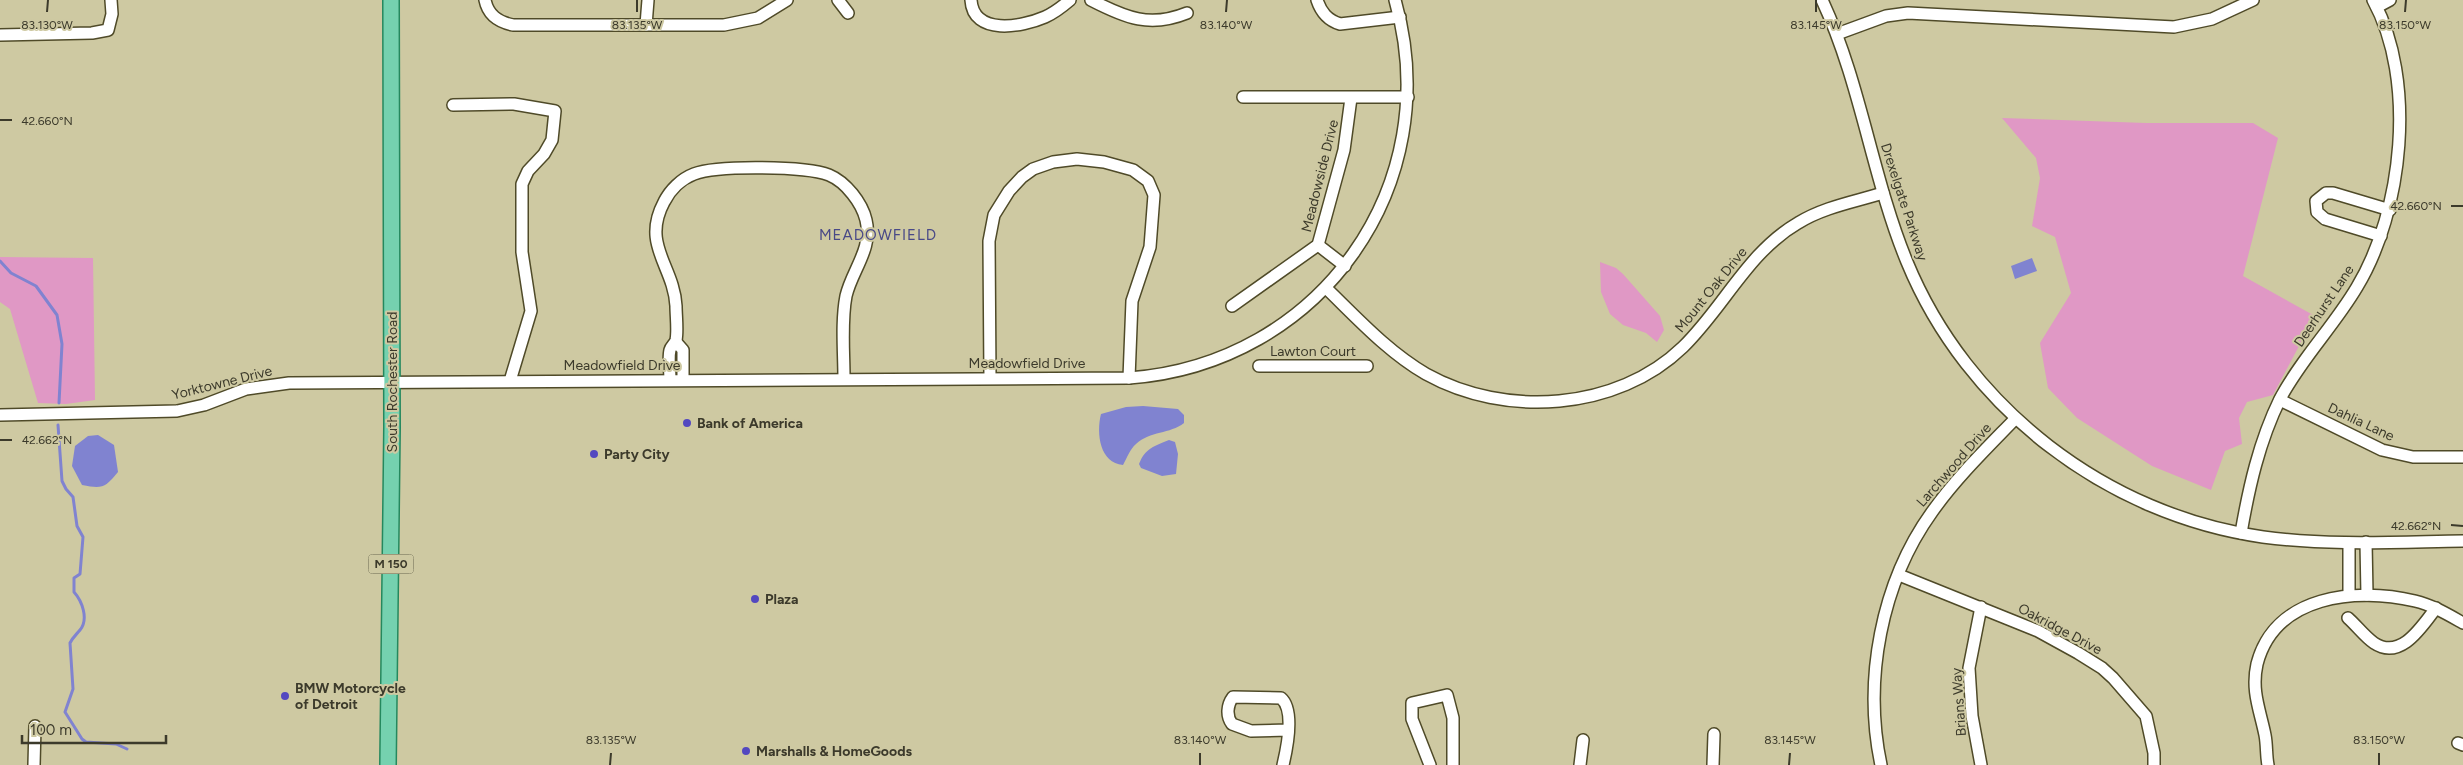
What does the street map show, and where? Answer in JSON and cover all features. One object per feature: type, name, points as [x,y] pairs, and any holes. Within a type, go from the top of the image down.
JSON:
[{"type":"main road","name":"South Rochester Road","points":[[388,765],[392,381],[391,0]]},
{"type":"street","points":[[0,36],[92,33],[108,30],[112,14],[111,0]]},
{"type":"street","points":[[485,0],[489,12],[495,19],[508,24],[646,25],[736,24],[758,18],[787,0]]},
{"type":"street","points":[[646,25],[648,0]]},
{"type":"street","points":[[838,0],[848,13]]},
{"type":"street","points":[[971,0],[974,12],[981,19],[988,24],[998,26],[1034,21],[1050,14],[1070,0]]},
{"type":"street","points":[[1091,0],[1129,16],[1148,21],[1168,21],[1187,13]]},
{"type":"street","points":[[1317,0],[1323,14],[1332,22],[1340,24],[1400,17]]},
{"type":"street","name":"Meadowfield Drive","points":[[392,381],[1129,378],[1188,370],[1250,345],[1298,314],[1326,288],[1345,266],[1369,231],[1392,179],[1404,131],[1408,98],[1406,55],[1400,17],[1395,0]]},
{"type":"street","name":"Drexelgate Parkway","points":[[1822,0],[1837,34],[1883,193],[1907,264],[1944,333],[1977,378],[2015,419],[2072,463],[2118,491],[2188,520],[2241,533],[2290,540],[2349,542],[2463,541]]},
{"type":"street","points":[[1837,34],[1886,16],[1908,12],[2174,27],[2212,19],[2253,0]]},
{"type":"street","points":[[2375,3],[2390,0]]},
{"type":"street","name":"Deerhurst Lane","points":[[2241,533],[2258,454],[2280,400],[2301,366],[2354,294],[2371,262],[2390,210],[2397,164],[2398,102],[2393,56],[2375,3]]},
{"type":"street","name":"Meadowside Drive","points":[[1243,98],[1408,98]]},
{"type":"street","name":"Meadowside Drive","points":[[1232,306],[1318,246],[1344,150],[1351,98]]},
{"type":"street","points":[[453,105],[514,104],[556,111],[552,140],[528,171],[522,184],[522,252],[531,311],[510,381]]},
{"type":"street","points":[[990,378],[989,241],[994,215],[1009,191],[1022,177],[1053,162],[1077,159],[1104,162],[1133,170],[1148,181],[1154,195],[1150,247],[1132,301],[1129,378]]},
{"type":"street","points":[[683,380],[682,350],[676,342],[675,298],[655,241],[654,232],[659,213],[670,192],[690,176],[708,170],[732,169],[817,172],[834,178],[853,195],[864,214],[867,227],[866,247],[846,296],[844,379]]},
{"type":"street","name":"Mount Oak Drive","points":[[1326,288],[1385,344],[1412,365],[1447,384],[1469,392],[1506,400],[1539,402],[1570,400],[1602,392],[1633,380],[1672,356],[1718,308],[1756,256],[1786,230],[1830,208],[1883,193]]},
{"type":"street","points":[[2381,236],[2325,219],[2317,212],[2316,201],[2326,193],[2333,193],[2390,210]]},
{"type":"street","points":[[1318,246],[1345,266]]},
{"type":"street","points":[[670,380],[670,350],[676,342]]},
{"type":"street","name":"Lawton Court","points":[[1259,366],[1367,366]]},
{"type":"street","name":"Yorktowne Drive","points":[[0,415],[177,411],[204,405],[246,389],[272,384],[392,381]]},
{"type":"street","name":"Dahlia Lane","points":[[2280,400],[2382,450],[2413,457],[2463,457]]},
{"type":"street","name":"Larchwood Drive","points":[[1881,765],[1874,719],[1874,679],[1882,627],[1899,575],[1912,546],[1933,511],[1981,454],[2015,419]]},
{"type":"street","points":[[2349,542],[2349,595]]},
{"type":"street","points":[[2366,542],[2367,595]]},
{"type":"street","name":"Oakridge Drive","points":[[1899,575],[2038,631],[2070,648],[2113,678],[2146,716],[2154,753],[2154,765]]},
{"type":"street","points":[[2268,765],[2266,736],[2255,699],[2254,687],[2257,666],[2266,641],[2275,628],[2296,611],[2325,599],[2349,595],[2367,595],[2414,601],[2436,608],[2463,623]]},
{"type":"street","name":"Brians Way","points":[[1981,607],[1969,668],[1972,716],[1981,765]]},
{"type":"street","points":[[2348,618],[2374,643],[2394,648],[2407,643],[2436,608]]},
{"type":"street","points":[[1430,765],[1412,719],[1412,703],[1447,695],[1453,718],[1453,765]]},
{"type":"street","points":[[1283,765],[1288,730],[1288,708],[1281,698],[1233,697],[1230,701],[1228,713],[1232,724],[1251,730],[1288,730]]},
{"type":"street","points":[[34,765],[35,726]]},
{"type":"street","points":[[1712,765],[1714,734]]},
{"type":"street","points":[[1580,765],[1583,740]]},
{"type":"shaded area","points":[[2002,118],[2146,123],[2253,123],[2278,138],[2243,276],[2315,316],[2273,395],[2247,402],[2239,418],[2242,444],[2225,451],[2211,490],[2152,466],[2077,418],[2048,388],[2040,343],[2071,293],[2055,237],[2032,226],[2040,178],[2036,158]]},
{"type":"shaded area","points":[[0,257],[93,258],[95,400],[66,404],[38,403],[10,309],[0,302]]},
{"type":"shaded area","points":[[1600,262],[1616,268],[1623,274],[1660,316],[1664,330],[1657,342],[1646,333],[1623,325],[1610,314],[1601,292]]},
{"type":"water","points":[[2032,258],[2037,271],[2015,279],[2011,266]]},
{"type":"water","points":[[1143,406],[1178,409],[1184,415],[1184,423],[1173,429],[1147,437],[1132,448],[1123,465],[1115,463],[1109,459],[1102,446],[1099,430],[1101,414],[1126,407]]},
{"type":"water","points":[[98,435],[114,445],[118,472],[103,486],[82,485],[72,466],[75,446],[88,436]]},
{"type":"water","points":[[1169,440],[1175,442],[1178,454],[1176,474],[1162,476],[1141,468],[1139,464],[1147,451]]},
{"type":"waterway","points":[[0,261],[11,273],[36,286],[57,315],[62,344],[59,403]]},
{"type":"waterway","points":[[58,425],[62,481],[73,497],[77,526],[83,537],[80,574],[74,578],[74,592],[82,605],[84,621],[83,626],[70,643],[73,689],[65,712],[82,739],[86,742],[116,744],[127,749]]},
{"type":"place","name":"Bank of America","points":[[687,423]]},
{"type":"place","name":"Party City","points":[[594,454]]},
{"type":"place","name":"Plaza","points":[[755,599]]},
{"type":"place","name":"BMW Motorcycle of Detroit","points":[[285,696]]},
{"type":"place","name":"Marshalls & HomeGoods","points":[[746,751]]},
{"type":"district","name":"MEADOWFIELD","points":[[878,235]]}]
